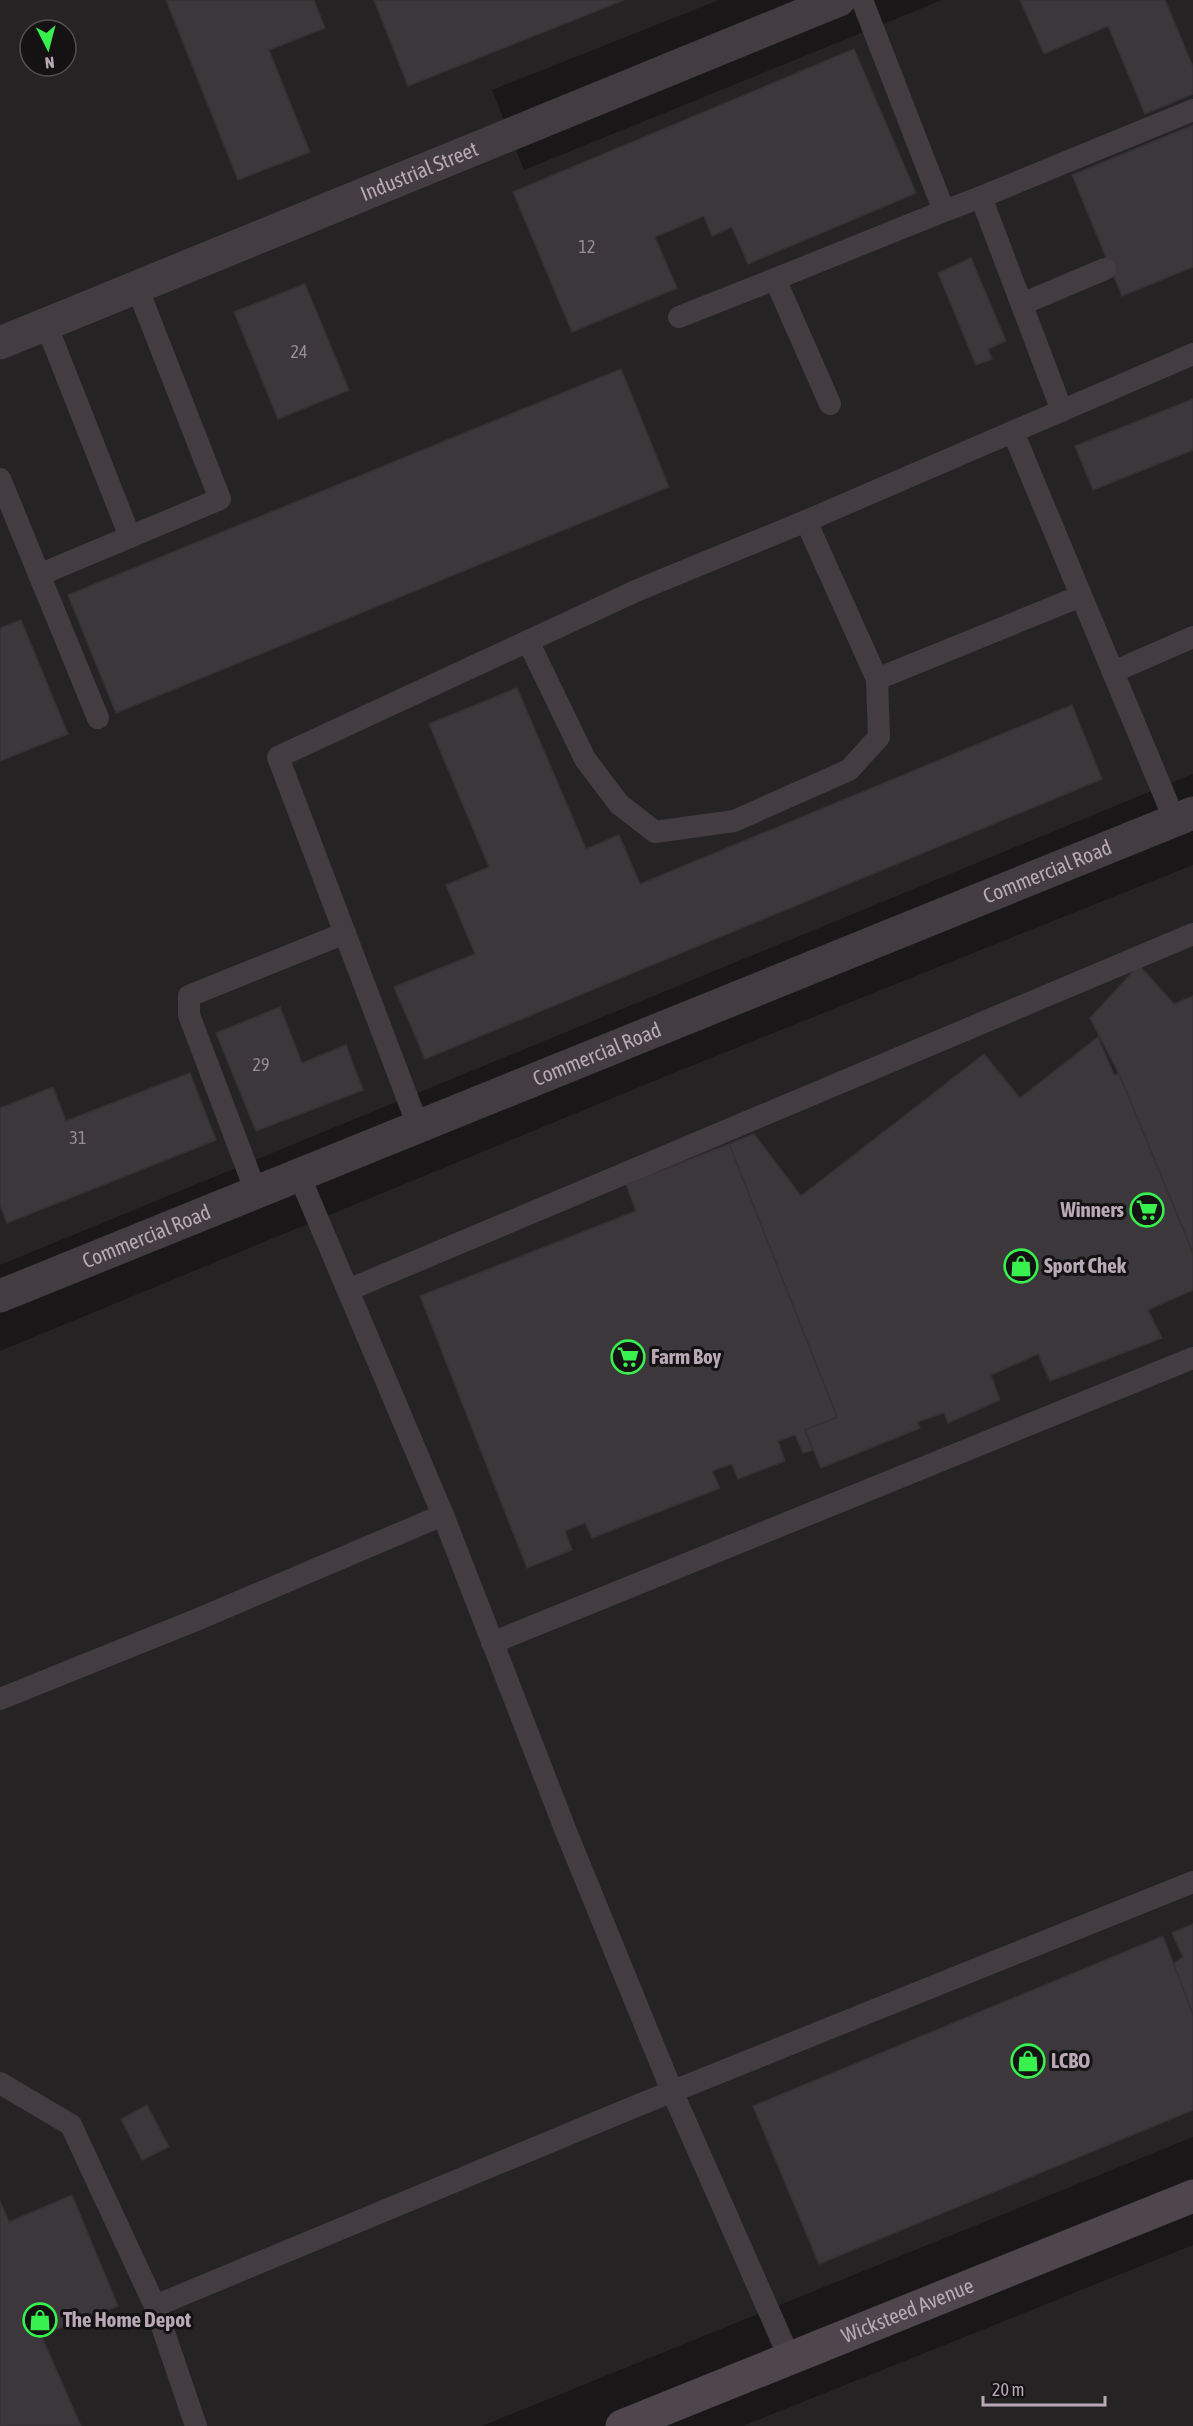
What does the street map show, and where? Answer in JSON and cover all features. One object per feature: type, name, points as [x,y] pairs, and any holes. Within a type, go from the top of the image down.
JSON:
[{"type":"street","name":"Industrial Street","points":[[0,343],[839,0]]},
{"type":"street","name":"Commercial Road","points":[[0,1296],[1184,817]]},
{"type":"street","name":"Wicksteed Avenue","points":[[622,2426],[1193,2196]]},
{"type":"lane","points":[[862,0],[944,211]]},
{"type":"lane","points":[[679,317],[1193,110]]},
{"type":"lane","points":[[981,197],[1062,411]]},
{"type":"lane","points":[[1022,304],[1105,269]]},
{"type":"lane","points":[[775,279],[830,404]]},
{"type":"lane","points":[[39,575],[220,499],[137,287]]},
{"type":"lane","points":[[46,324],[130,537]]},
{"type":"lane","points":[[418,1126],[278,757],[638,590],[806,521],[1193,354]]},
{"type":"lane","points":[[1013,432],[1113,672],[1184,817]]},
{"type":"lane","points":[[0,479],[98,718]]},
{"type":"lane","points":[[528,641],[585,759],[619,804],[655,832],[734,821],[849,770],[879,737],[878,679],[806,521]]},
{"type":"lane","points":[[878,679],[1081,596]]},
{"type":"lane","points":[[1113,672],[1193,638]]},
{"type":"lane","points":[[256,1192],[189,1015],[189,996],[345,933]]},
{"type":"lane","points":[[348,1290],[1193,934]]},
{"type":"lane","points":[[299,1175],[442,1515],[567,1834],[672,2091],[790,2359]]},
{"type":"lane","points":[[492,1643],[1193,1358]]},
{"type":"lane","points":[[0,1699],[196,1620],[442,1515]]},
{"type":"lane","points":[[155,2306],[672,2091],[1193,1882]]},
{"type":"lane","points":[[0,2083],[72,2125],[155,2306],[196,2426]]},
{"type":"shaded area","points":[[0,0],[719,0],[492,90],[524,170],[942,0],[1193,0],[1193,774],[0,1265]]},
{"type":"shaded area","points":[[1193,865],[1193,2137],[482,2426],[0,2426],[0,1351],[666,1076]]},
{"type":"shaded area","points":[[1193,2245],[1193,2426],[743,2426]]},
{"type":"building","points":[[166,0],[314,0],[325,28],[269,50],[310,152],[238,180]]},
{"type":"building","points":[[374,0],[624,0],[408,86]]},
{"type":"building","points":[[1020,0],[1165,0],[1193,67],[1193,94],[1145,114],[1108,26],[1044,54]]},
{"type":"building","points":[[854,49],[916,193],[748,264],[732,227],[712,236],[704,216],[655,237],[677,288],[572,332],[513,192]]},
{"type":"building","points":[[1193,125],[1193,267],[1122,296],[1072,175]]},
{"type":"building","points":[[971,258],[1006,341],[988,349],[992,359],[976,365],[938,273]]},
{"type":"building","points":[[305,284],[349,390],[278,419],[234,312]]},
{"type":"building","points":[[621,369],[669,487],[116,713],[68,595]]},
{"type":"building","points":[[1193,399],[1193,450],[1093,490],[1075,446]]},
{"type":"building","points":[[21,620],[68,734],[0,761],[0,628]]},
{"type":"building","points":[[517,688],[586,849],[619,835],[640,884],[1072,705],[1102,779],[425,1059],[394,987],[475,954],[446,885],[489,867],[429,724]]},
{"type":"building","points":[[1139,965],[1174,1004],[1193,996],[1193,1253],[1119,1074],[1090,1018]]},
{"type":"building","points":[[280,1007],[302,1063],[346,1045],[363,1090],[256,1131],[216,1033]]},
{"type":"building","points":[[1098,1037],[1114,1075],[1119,1074],[1193,1253],[1193,1290],[1148,1310],[1162,1338],[1050,1381],[1038,1354],[991,1375],[1000,1400],[948,1423],[944,1413],[917,1422],[920,1428],[821,1468],[805,1430],[837,1417],[729,1144],[754,1134],[801,1196],[984,1054],[1020,1098]]},
{"type":"building","points":[[190,1073],[216,1140],[7,1223],[0,1205],[0,1108],[53,1087],[66,1121]]},
{"type":"building","name":"Farm Boy","points":[[729,1144],[837,1417],[805,1430],[812,1450],[803,1453],[795,1435],[778,1441],[785,1461],[738,1479],[732,1464],[712,1471],[720,1488],[592,1538],[585,1523],[565,1531],[572,1550],[527,1568],[420,1296],[636,1211],[626,1184]]},
{"type":"building","points":[[1193,1924],[1193,2015],[1173,1964],[1183,1957],[1172,1933]]},
{"type":"building","name":"LCBO","points":[[1163,1936],[1193,2015],[1193,2110],[819,2264],[753,2106]]},
{"type":"building","points":[[147,2105],[169,2147],[142,2160],[121,2119]]},
{"type":"building","name":"The Home Depot","points":[[72,2195],[118,2306],[41,2335],[81,2426],[0,2426],[0,2201],[9,2222]]},
{"type":"place","name":"Winners","points":[[1147,1210]]},
{"type":"place","name":"Sport Chek","points":[[1021,1266]]},
{"type":"place","name":"Farm Boy","points":[[628,1357]]},
{"type":"place","name":"LCBO","points":[[1028,2061]]},
{"type":"place","name":"The Home Depot","points":[[40,2320]]}]
